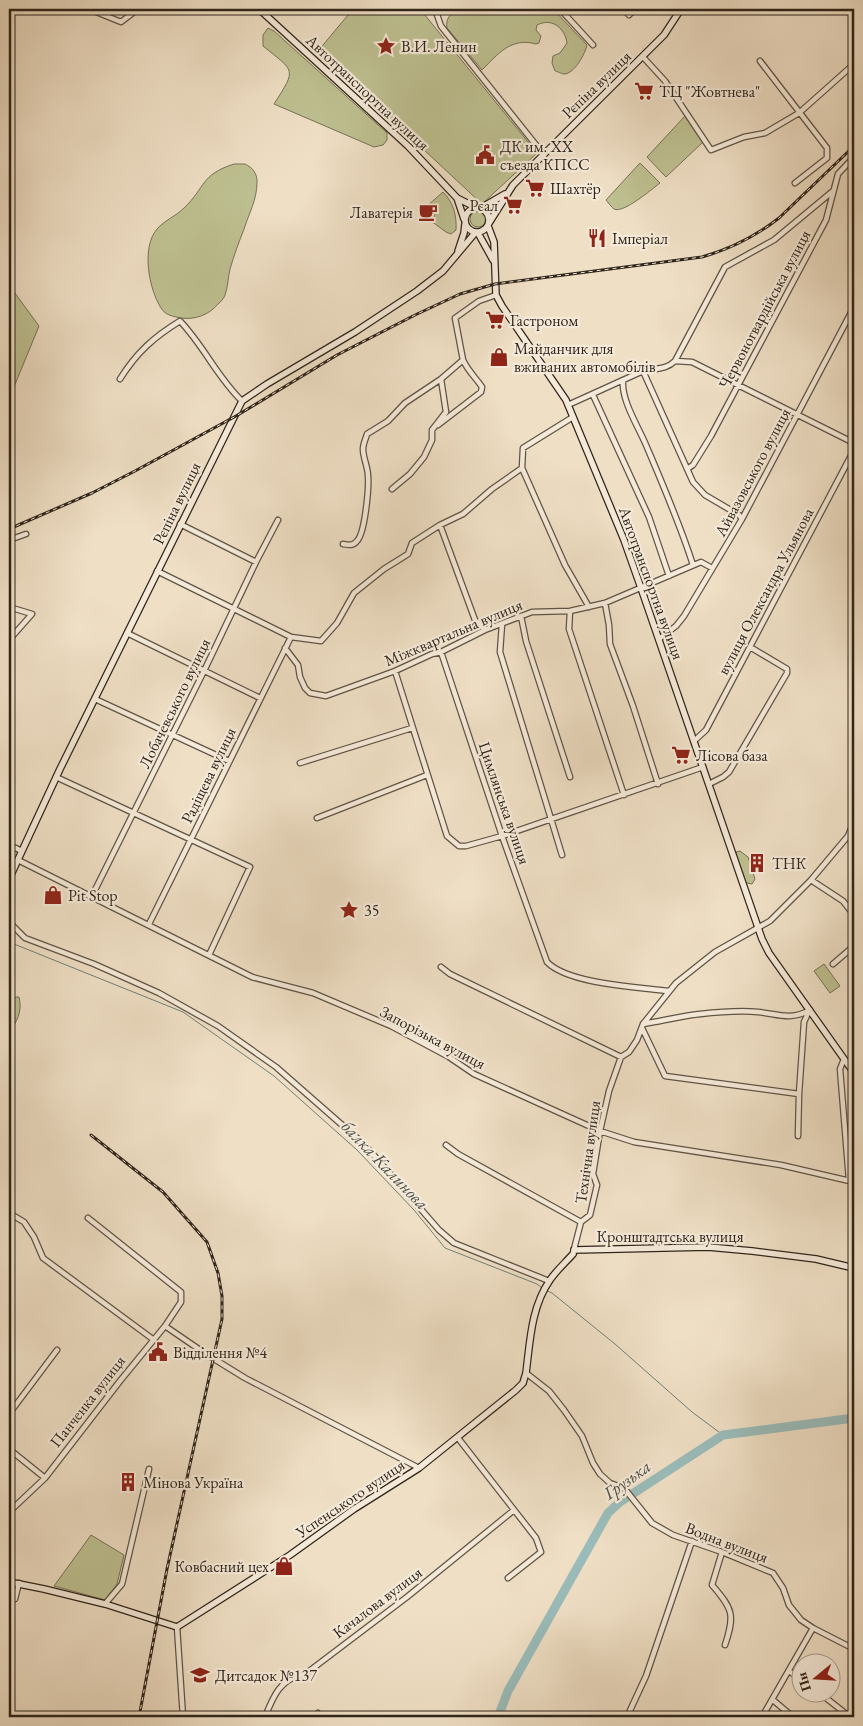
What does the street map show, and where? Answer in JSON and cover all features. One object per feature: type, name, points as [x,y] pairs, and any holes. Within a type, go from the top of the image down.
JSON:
[{"type":"street","points":[[89,9],[121,22],[138,9]]},
{"type":"street","name":"Автотранспортна вулиця","points":[[259,9],[408,146],[457,198]]},
{"type":"street","points":[[435,9],[441,26],[544,155]]},
{"type":"street","points":[[624,9],[629,15],[635,9]]},
{"type":"street","points":[[562,10],[593,45]]},
{"type":"street","name":"Рєпіна вулиця","points":[[489,224],[513,185],[664,36],[679,10]]},
{"type":"street","points":[[642,57],[665,80],[711,150],[744,137],[765,133],[800,113],[854,64]]},
{"type":"street","points":[[760,61],[827,148],[827,158],[795,183]]},
{"type":"street","name":"Червоногвардійська вулиця","points":[[687,469],[693,465],[711,436],[826,220],[838,174],[854,157]]},
{"type":"street","points":[[456,256],[464,234],[466,213],[471,209],[479,208],[501,198],[513,185]]},
{"type":"street","points":[[568,405],[643,371],[670,366],[675,361],[725,268],[774,240],[834,190]]},
{"type":"street","points":[[457,198],[486,212],[489,217],[489,224],[485,230],[477,233],[468,230],[457,198]]},
{"type":"street","name":"Автотранспортна вулиця","points":[[489,224],[494,242],[496,295],[568,405],[624,540],[758,928],[769,953],[854,1073]]},
{"type":"street","points":[[477,233],[495,262]]},
{"type":"street","name":"Рєпіна вулиця","points":[[9,879],[56,777],[242,402],[267,384],[355,332],[417,291],[443,271],[477,233]]},
{"type":"street","points":[[432,430],[481,392],[482,387],[467,369],[463,360],[455,318],[479,301],[496,295]]},
{"type":"street","name":"Айвазовського вулиця","points":[[659,639],[676,626],[684,616],[742,519],[854,307]]},
{"type":"street","points":[[120,378],[140,351],[160,333],[180,321],[192,334],[228,388],[242,402]]},
{"type":"street","points":[[343,544],[350,546],[360,538],[367,506],[369,479],[363,448],[367,434],[388,422],[405,403],[441,379],[463,360]]},
{"type":"street","points":[[675,361],[692,362],[854,443]]},
{"type":"street","points":[[643,371],[694,482],[705,496],[739,515],[742,519]]},
{"type":"street","points":[[392,489],[410,474],[424,457],[432,440],[432,430],[446,412],[441,379]]},
{"type":"street","points":[[623,380],[622,389],[627,403],[681,529],[693,565],[700,562],[712,568]]},
{"type":"street","points":[[593,395],[649,518],[669,576]]},
{"type":"street","points":[[573,417],[523,448],[522,468],[565,565],[589,607]]},
{"type":"street","name":"вулиця Олександра Ульянова","points":[[694,741],[706,730],[854,450]]},
{"type":"street","points":[[157,571],[291,636],[321,641],[336,623],[354,593],[384,569],[408,554],[412,543],[440,525],[463,514],[492,489],[522,468]]},
{"type":"street","name":"Лобачевського вулиця","points":[[92,896],[278,520]]},
{"type":"street","points":[[180,524],[256,562]]},
{"type":"street","points":[[440,525],[475,620],[485,630]]},
{"type":"street","points":[[9,540],[26,534]]},
{"type":"street","name":"Міжквартальна вулиця","points":[[286,648],[298,664],[300,677],[305,688],[310,693],[326,696],[395,671],[432,654],[441,652],[485,630],[532,612],[570,611],[606,603],[693,565]]},
{"type":"street","points":[[606,603],[610,625],[610,644],[633,706],[658,784]]},
{"type":"street","points":[[9,607],[32,614],[9,640]]},
{"type":"street","points":[[570,611],[569,629],[624,795]]},
{"type":"street","points":[[521,616],[526,641],[570,777]]},
{"type":"street","points":[[502,624],[500,652],[562,855]]},
{"type":"street","points":[[127,633],[260,698]]},
{"type":"street","name":"Радіщева вулиця","points":[[149,924],[291,636]]},
{"type":"street","points":[[709,784],[730,772],[787,673],[786,669],[750,647]]},
{"type":"street","name":"Цимлянська вулиця","points":[[441,652],[502,836],[547,962],[558,971],[579,978],[669,991]]},
{"type":"street","points":[[395,671],[447,836],[459,846],[466,846],[502,836],[703,767]]},
{"type":"street","points":[[95,699],[229,761]]},
{"type":"street","points":[[300,763],[412,728]]},
{"type":"street","points":[[317,818],[427,775]]},
{"type":"street","points":[[56,777],[250,867],[209,955]]},
{"type":"street","name":"Технічна вулиця","points":[[574,1252],[581,1222],[590,1215],[597,1185],[593,1174],[600,1131],[609,1091],[621,1058],[637,1040],[642,1026],[676,983],[715,952],[770,921],[811,880],[848,836],[854,822]]},
{"type":"street","points":[[9,845],[22,851]]},
{"type":"street","name":"Запорізька вулиця","points":[[18,860],[252,977],[313,994],[391,1026],[474,1074],[600,1131],[634,1142],[781,1165],[854,1182]]},
{"type":"street","points":[[811,880],[843,901],[854,915]]},
{"type":"street","points":[[9,922],[24,938],[94,964],[159,993],[218,1026],[276,1067],[365,1145],[439,1230],[454,1243],[549,1281]]},
{"type":"street","points":[[833,964],[854,946]]},
{"type":"street","points":[[441,967],[450,974],[621,1058]]},
{"type":"street","points":[[799,1094],[665,1076],[642,1026],[709,1014],[758,1012],[791,1017],[810,1010]]},
{"type":"street","points":[[798,1136],[804,1022],[810,1010]]},
{"type":"street","points":[[844,1059],[840,1069],[849,1180]]},
{"type":"street","points":[[446,1146],[581,1222]]},
{"type":"street","points":[[9,1213],[24,1222],[34,1237],[43,1258],[154,1340]]},
{"type":"street","name":"Панченка вулиця","points":[[9,1512],[45,1478],[165,1326],[181,1302],[180,1292],[88,1218]]},
{"type":"street","name":"Кронштадтська вулиця","points":[[574,1252],[708,1247],[752,1250],[816,1259],[854,1268]]},
{"type":"street","name":"Успенського вулиця","points":[[177,1627],[290,1555],[356,1508],[419,1468],[516,1390],[523,1383],[526,1373],[535,1310],[539,1300],[549,1281],[574,1252]]},
{"type":"street","points":[[165,1326],[245,1378],[419,1468]]},
{"type":"street","points":[[9,1414],[57,1350]]},
{"type":"street","name":"Водна вулиця","points":[[526,1373],[546,1388],[564,1410],[582,1436],[593,1463],[600,1474],[610,1483],[619,1485],[630,1495],[652,1523],[672,1535],[722,1552],[774,1573],[784,1588],[789,1605],[801,1620],[854,1650]]},
{"type":"street","points":[[458,1438],[536,1538],[541,1552],[508,1578]]},
{"type":"street","points":[[9,1449],[45,1478]]},
{"type":"street","points":[[105,1604],[122,1584],[149,1469]]},
{"type":"street","name":"Качалова вулиця","points":[[265,1717],[275,1693],[283,1683],[295,1676],[304,1675],[407,1597],[514,1510]]},
{"type":"street","points":[[627,1717],[646,1676],[692,1542]]},
{"type":"street","points":[[722,1552],[712,1585],[730,1607],[731,1619],[725,1645]]},
{"type":"street","points":[[9,1582],[105,1604],[177,1627],[183,1717]]},
{"type":"street","points":[[9,1597],[15,1599],[19,1583]]},
{"type":"street","points":[[762,1717],[813,1628]]},
{"type":"street","points":[[773,1700],[793,1717]]},
{"type":"street","points":[[834,1704],[850,1717]]},
{"type":"green space","points":[[353,9],[420,9],[537,153],[482,204],[318,51]]},
{"type":"green space","points":[[462,9],[475,9],[483,15],[495,9],[553,9],[587,45],[586,49],[575,68],[571,71],[563,74],[555,71],[552,63],[553,56],[560,53],[567,43],[566,38],[561,29],[553,23],[543,23],[537,25],[536,30],[541,36],[539,43],[527,42],[512,45],[500,53],[482,70],[447,28],[448,18]]},
{"type":"green space","points":[[268,28],[274,31],[387,133],[387,140],[383,145],[374,147],[274,104],[289,77],[289,71],[287,66],[263,46],[263,35]]},
{"type":"green space","points":[[685,116],[703,142],[666,177],[647,157]]},
{"type":"green space","points":[[640,163],[660,183],[630,205],[618,210],[614,209],[606,200]]},
{"type":"green space","points":[[234,164],[245,164],[252,169],[256,176],[257,189],[229,272],[225,296],[214,308],[201,316],[181,318],[165,313],[157,300],[150,280],[148,257],[152,237],[160,226],[191,201],[209,177],[223,168]]},
{"type":"green space","points":[[443,192],[452,204],[456,219],[456,230],[451,234],[427,218],[434,218],[435,206],[427,206]]},
{"type":"green space","points":[[478,211],[484,213],[486,219],[484,225],[478,227],[472,225],[470,219],[472,213]]},
{"type":"green space","points":[[9,285],[39,326],[9,399]]},
{"type":"green space","points":[[740,851],[748,857],[755,879],[752,884],[745,881],[736,855],[736,852]]},
{"type":"green space","points":[[824,964],[840,986],[830,993],[814,971]]},
{"type":"green space","points":[[16,997],[19,997],[20,1007],[16,1021],[9,1034],[9,1005]]},
{"type":"green space","points":[[91,1535],[124,1555],[117,1584],[105,1600],[54,1586]]},
{"type":"waterway","name":"балка Калинова","points":[[9,942],[183,1012],[274,1076],[357,1150],[414,1210],[445,1248],[537,1284],[542,1288]]},
{"type":"waterway","name":"балка Калинова","points":[[545,1290],[552,1293],[615,1344],[692,1412],[723,1435]]},
{"type":"waterway","name":"Грузька","points":[[498,1717],[508,1691],[608,1513],[620,1502],[723,1435],[854,1418]]},
{"type":"railway","points":[[9,529],[92,493],[135,471],[236,416],[337,355],[460,294],[495,284],[702,257],[733,246],[761,231],[779,218],[854,146]]},
{"type":"railway","points":[[91,1135],[163,1192],[207,1242],[218,1273],[222,1296],[222,1319],[167,1569],[139,1717]]},
{"type":"place","name":"В.И. Ленин","points":[[386,46]]},
{"type":"place","name":"ТЦ \"Жовтнева\"","points":[[644,91]]},
{"type":"place","name":"ДК им. XX съезда КПСС","points":[[485,155]]},
{"type":"place","name":"Шахтёр","points":[[535,188]]},
{"type":"place","name":"Рєал","points":[[513,205]]},
{"type":"place","name":"Лаватерія","points":[[428,212]]},
{"type":"place","name":"Імперіал","points":[[597,238]]},
{"type":"place","name":"Гастроном","points":[[495,320]]},
{"type":"place","name":"Майданчик для вживаних автомобілів","points":[[499,357]]},
{"type":"place","name":"Лісова база","points":[[681,755]]},
{"type":"place","name":"ТНК","points":[[757,863]]},
{"type":"place","name":"Pit Stop","points":[[53,895]]},
{"type":"place","name":"35","points":[[349,910]]},
{"type":"place","name":"Відділення №4","points":[[158,1352]]},
{"type":"place","name":"Мінова Україна","points":[[128,1482]]},
{"type":"place","name":"Ковбасний цех","points":[[284,1566]]},
{"type":"place","name":"Дитсадок №137","points":[[200,1675]]}]
